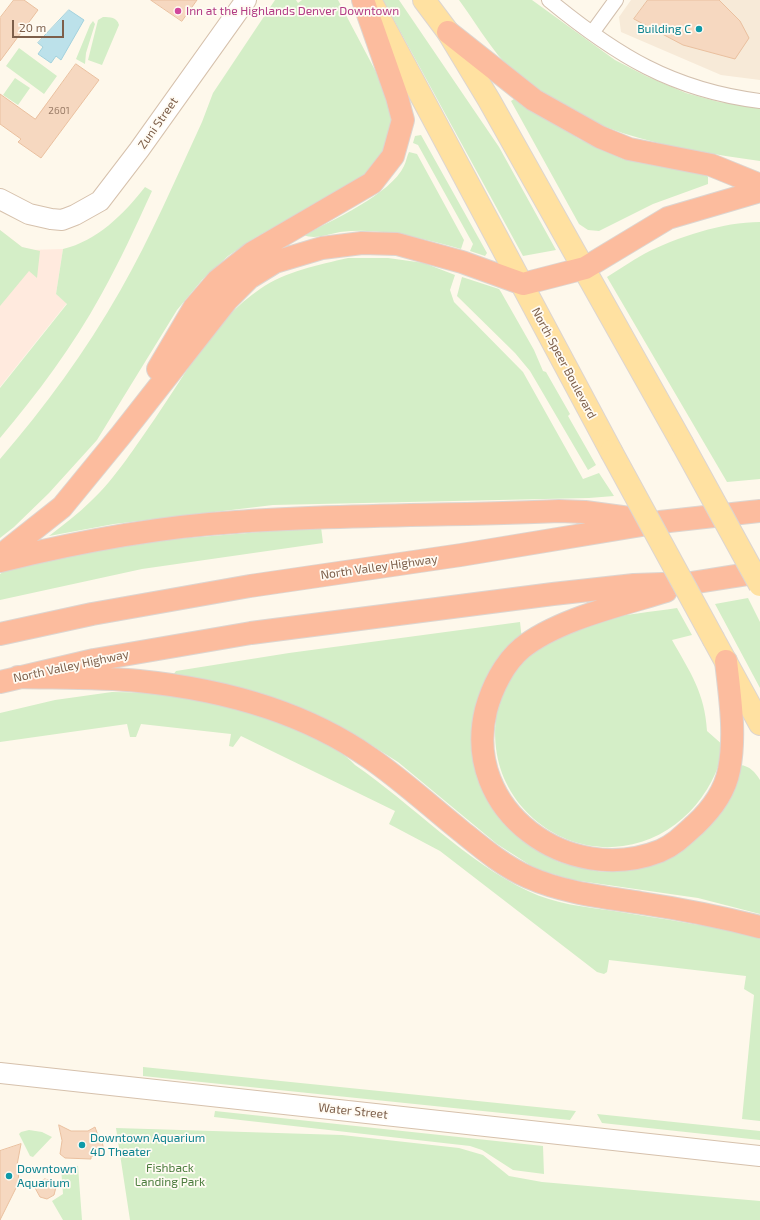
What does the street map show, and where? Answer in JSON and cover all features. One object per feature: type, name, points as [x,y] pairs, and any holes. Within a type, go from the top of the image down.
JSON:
[{"type":"highway","points":[[121,435],[182,327],[194,308],[218,280],[252,254],[372,183],[393,156],[403,120],[397,97],[363,0]]},
{"type":"highway","points":[[448,32],[534,100],[600,137],[629,149],[711,165],[760,185]]},
{"type":"highway","points":[[0,556],[62,506],[121,435],[227,300],[249,278],[275,262],[322,248],[362,244],[397,244],[462,262],[523,284],[585,268],[668,218],[760,191]]},
{"type":"highway","name":"North Valley Highway","points":[[0,634],[92,614],[234,588],[461,555],[660,522],[760,511]]},
{"type":"highway","points":[[0,561],[58,547],[151,531],[234,522],[308,518],[585,512],[660,522]]},
{"type":"highway","name":"North Valley Highway","points":[[9,679],[94,660],[251,633],[553,594],[634,585],[691,583],[760,572]]},
{"type":"highway","points":[[691,583],[559,626],[543,633],[513,656],[499,677],[488,702],[484,720],[483,737],[489,777],[507,811],[519,825],[548,844],[570,854],[594,860],[618,860],[638,857],[660,850],[672,844],[707,813],[724,785],[729,771],[731,713],[726,662]]},
{"type":"highway","points":[[9,679],[102,679],[172,685],[211,692],[288,715],[320,728],[348,743],[396,778],[486,851],[526,877],[577,893],[710,915],[760,927]]},
{"type":"main road","name":"North Speer Boulevard","points":[[370,0],[611,451],[760,724]]},
{"type":"main road","points":[[424,0],[448,32],[489,100],[585,268],[760,585]]},
{"type":"street","name":"Zuni Street","points":[[0,199],[29,214],[62,220],[75,215],[100,201],[139,150],[246,0]]},
{"type":"street","points":[[549,0],[592,34],[644,66],[677,82],[705,91],[760,101]]},
{"type":"street","points":[[592,34],[616,0]]},
{"type":"street","name":"Water Street","points":[[0,1073],[760,1156]]},
{"type":"shaded area","points":[[631,0],[760,0],[760,80],[721,75],[621,32],[619,17]]},
{"type":"shaded area","points":[[0,230],[22,247],[29,250],[63,249],[56,294],[67,303],[0,387]]},
{"type":"green space","points":[[275,0],[296,0],[298,3],[302,0],[338,0],[384,87],[393,115],[389,144],[373,171],[253,239],[228,256],[202,280],[177,310],[97,440],[49,493],[14,527],[0,538],[0,459],[49,399],[79,357],[107,313],[153,229],[202,122],[213,93]]},
{"type":"green space","points":[[383,0],[399,0],[499,147],[556,250],[523,256]]},
{"type":"green space","points":[[459,0],[532,0],[615,60],[646,76],[686,93],[719,102],[760,107],[760,161],[691,150],[623,133],[590,121],[559,105],[530,86],[504,62]]},
{"type":"green space","points":[[103,17],[111,17],[117,20],[119,25],[102,65],[88,60],[98,20]]},
{"type":"green space","points":[[93,21],[95,24],[86,53],[85,64],[76,59]]},
{"type":"green space","points":[[19,48],[57,76],[44,94],[6,66]]},
{"type":"green space","points":[[15,78],[30,88],[18,105],[3,95]]},
{"type":"green space","points":[[517,97],[579,139],[623,159],[704,173],[708,177],[708,184],[653,204],[599,231],[588,230],[579,224],[511,101]]},
{"type":"green space","points":[[421,135],[487,253],[485,256],[470,251],[473,244],[418,145],[413,143],[415,136]]},
{"type":"green space","points":[[409,152],[417,154],[464,240],[461,249],[416,237],[386,232],[340,232],[317,237],[304,235],[359,206],[387,187],[404,166]]},
{"type":"green space","points":[[145,187],[152,191],[108,282],[90,314],[79,333],[54,369],[0,438],[0,388],[67,304],[56,294],[63,249],[87,240],[109,225],[128,207]]},
{"type":"green space","points":[[760,222],[760,479],[727,482],[607,277],[644,254],[685,236],[731,225]]},
{"type":"green space","points":[[0,230],[22,247],[40,251],[37,278],[29,271],[0,306]]},
{"type":"green space","points":[[348,258],[388,258],[424,263],[455,275],[450,290],[454,302],[523,372],[583,479],[599,473],[614,496],[589,498],[273,505],[114,524],[49,536],[81,510],[109,482],[156,417],[202,348],[228,316],[243,302],[260,289],[291,273]]},
{"type":"green space","points":[[462,277],[499,289],[534,350],[543,371],[546,372],[570,414],[568,416],[596,465],[588,470],[530,371],[515,353],[457,296]]},
{"type":"green space","points":[[321,527],[323,543],[142,569],[0,600],[0,574],[7,569],[101,550],[175,539]]},
{"type":"green space","points":[[748,598],[760,622],[760,688],[715,604]]},
{"type":"green space","points":[[677,608],[692,635],[672,640],[696,683],[706,717],[707,731],[724,746],[719,764],[711,782],[701,798],[689,812],[675,824],[642,842],[623,846],[600,847],[578,843],[558,835],[539,823],[523,808],[510,790],[501,770],[496,748],[496,721],[500,701],[514,670],[530,653],[550,638],[608,619]]},
{"type":"green space","points":[[520,622],[522,640],[476,711],[472,733],[474,756],[492,805],[507,825],[521,840],[541,853],[559,862],[603,872],[635,869],[671,856],[740,765],[747,767],[754,772],[760,780],[760,914],[698,898],[573,880],[536,869],[497,844],[398,762],[357,736],[325,722],[173,675],[176,671],[289,653]]},
{"type":"green space","points":[[112,692],[165,694],[218,702],[268,717],[293,727],[342,754],[483,865],[505,879],[538,895],[570,904],[724,929],[760,937],[760,1121],[742,1119],[754,995],[744,989],[746,976],[609,960],[607,972],[604,974],[597,972],[440,851],[389,824],[395,811],[241,736],[233,747],[229,746],[231,734],[141,724],[136,737],[130,737],[127,724],[0,742],[0,713],[55,700]]},
{"type":"green space","points":[[143,1067],[576,1111],[570,1120],[143,1076]]},
{"type":"green space","points":[[215,1111],[543,1146],[544,1174],[513,1170],[482,1150],[470,1146],[214,1117]]},
{"type":"green space","points":[[597,1114],[760,1131],[760,1140],[602,1123]]},
{"type":"green space","name":"Fishback Landing Park","points":[[116,1128],[342,1135],[459,1148],[483,1155],[509,1176],[542,1182],[760,1201],[760,1220],[130,1220]]},
{"type":"green space","points":[[29,1130],[42,1132],[52,1137],[33,1157],[30,1156],[19,1134]]},
{"type":"green space","points":[[78,1166],[82,1220],[63,1220],[52,1201],[63,1194],[61,1167]]},
{"type":"water","points":[[69,10],[84,20],[61,60],[56,56],[51,63],[38,54],[43,47],[38,43]]},
{"type":"building","points":[[14,0],[24,0],[38,10],[0,61],[0,18]]},
{"type":"building","name":"Inn at the Highlands Denver Downtown","points":[[151,0],[197,0],[182,21]]},
{"type":"building","name":"Building C","points":[[648,0],[719,0],[740,21],[749,38],[735,59],[683,45],[634,19]]},
{"type":"building","points":[[76,64],[99,80],[41,158],[18,142],[21,139],[0,124],[0,94],[35,119]]},
{"type":"building","name":"Downtown Aquarium 4D Theater","points":[[59,1125],[71,1131],[88,1131],[95,1127],[100,1141],[102,1141],[105,1156],[91,1156],[91,1159],[65,1158],[60,1154],[62,1141]]},
{"type":"building","name":"Downtown Aquarium","points":[[21,1144],[17,1165],[19,1169],[18,1184],[0,1220],[0,1151]]},
{"type":"building","points":[[45,1179],[52,1181],[56,1187],[54,1195],[47,1199],[40,1197],[34,1186]]},
{"type":"place","name":"Inn at the Highlands Denver Downtown","points":[[178,11]]},
{"type":"place","name":"Building C","points":[[699,29]]},
{"type":"place","name":"Downtown Aquarium 4D Theater","points":[[82,1145]]},
{"type":"place","name":"Downtown Aquarium","points":[[9,1176]]}]
